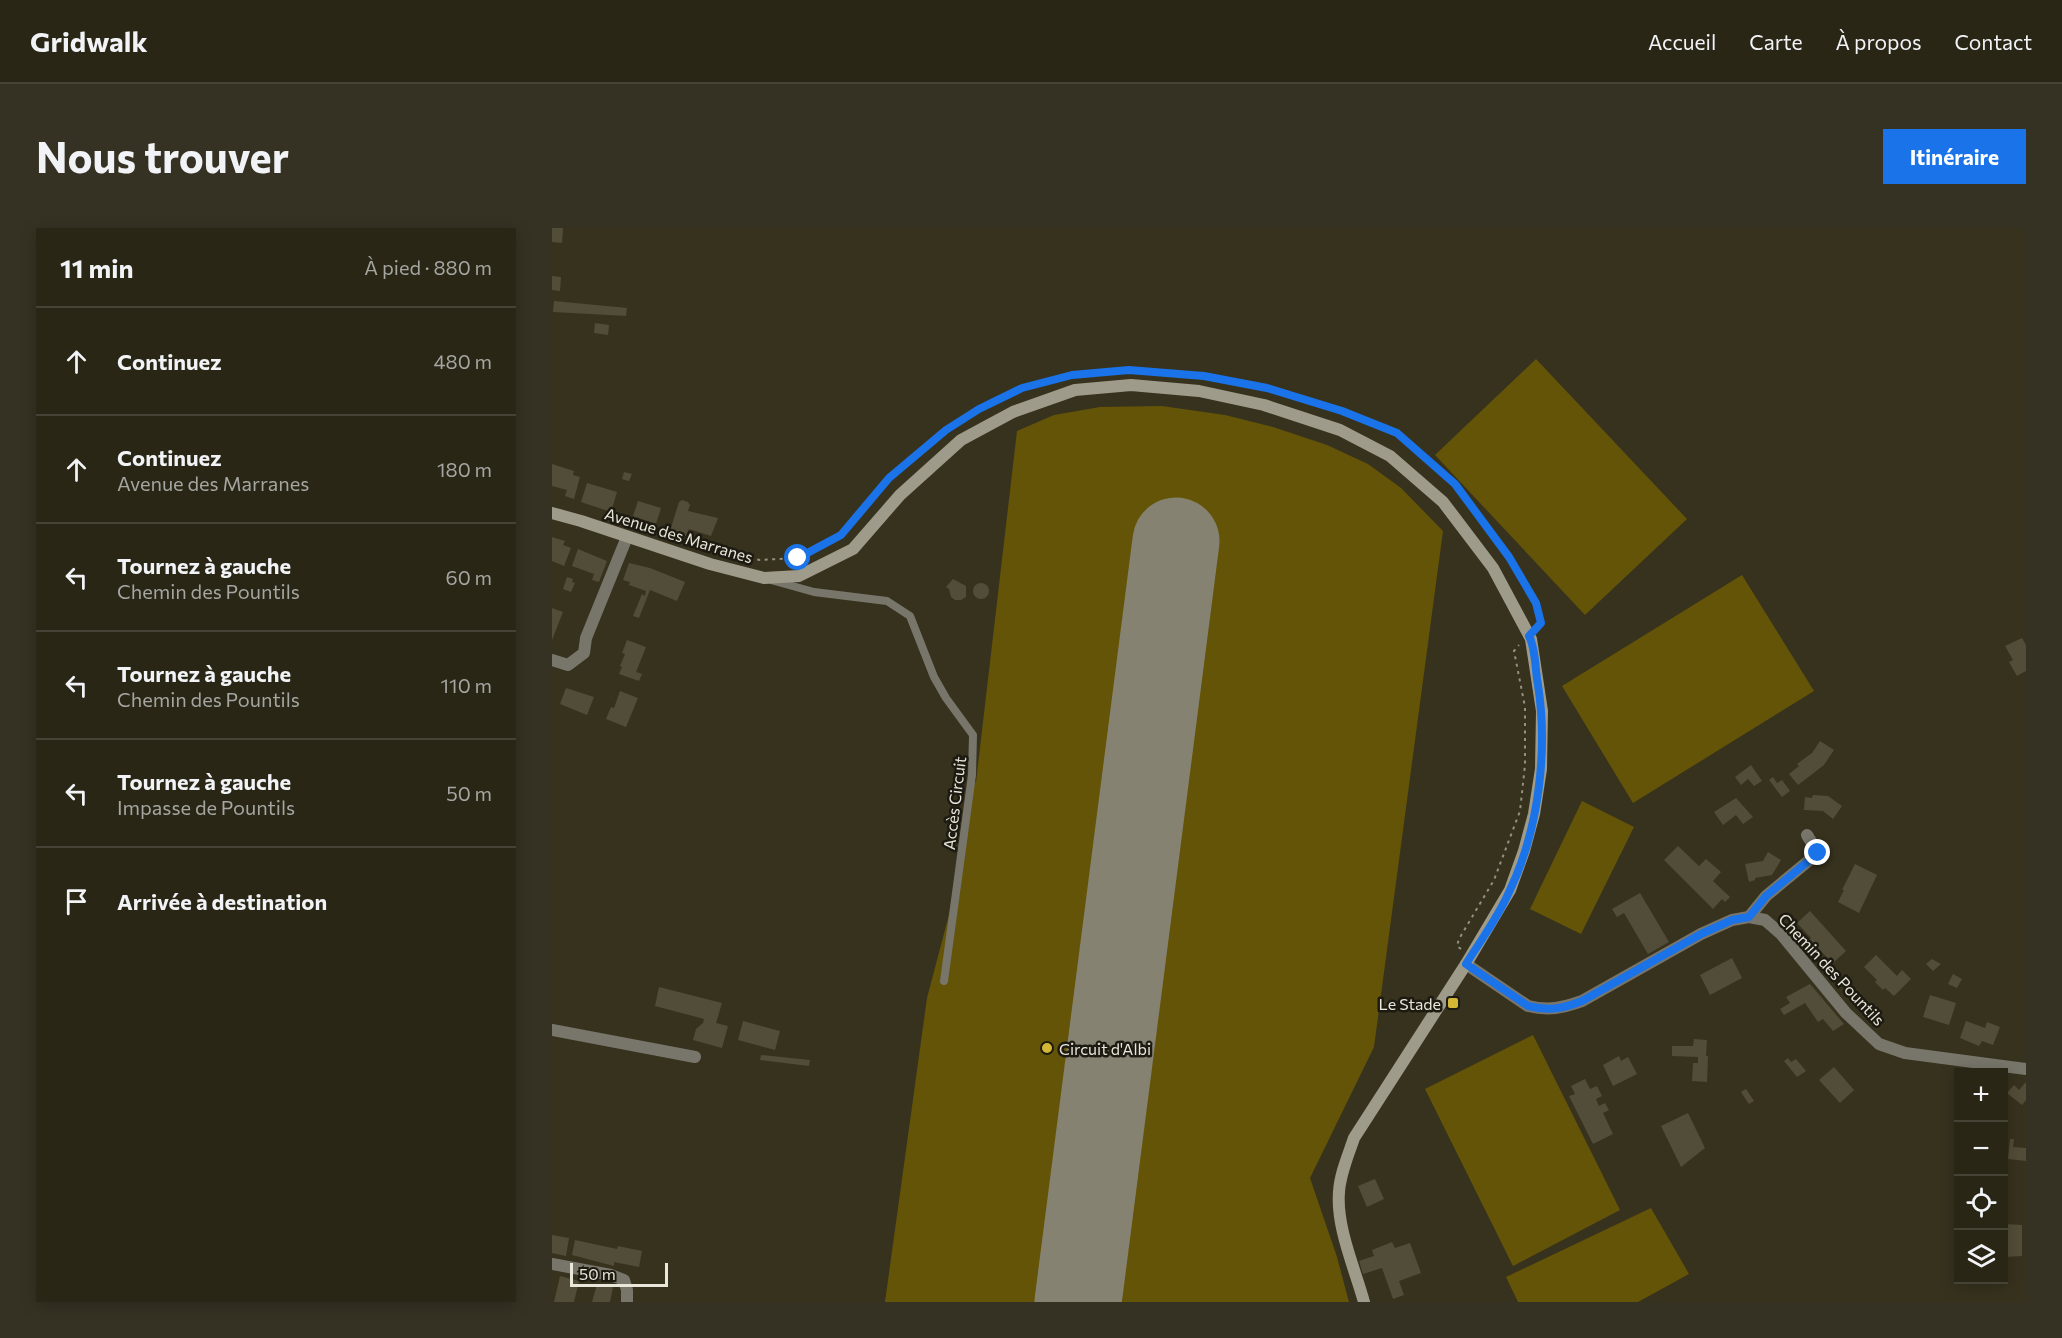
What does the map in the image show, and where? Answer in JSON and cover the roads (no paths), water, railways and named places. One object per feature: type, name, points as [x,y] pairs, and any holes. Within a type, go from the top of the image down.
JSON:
[{"type":"street","name":"Avenue des Marranes","points":[[552,513],[710,564],[764,578],[799,576],[853,549],[900,495],[961,440],[1013,412],[1075,390],[1131,385],[1199,391],[1264,405],[1340,430],[1390,456],[1443,502],[1493,568],[1529,636],[1542,711],[1541,769],[1534,814],[1510,890],[1354,1138],[1344,1167],[1339,1193],[1340,1219],[1365,1302]]},
{"type":"street","points":[[552,660],[568,665],[584,653],[586,638],[627,537]]},
{"type":"street","points":[[1468,960],[1539,1009],[1562,1009],[1582,1001],[1701,934],[1732,920],[1749,917],[1766,896],[1818,853],[1807,836]]},
{"type":"street","name":"Chemin des Pountils","points":[[1749,917],[1765,920],[1781,934],[1846,1013],[1879,1044],[1905,1053],[2026,1069]]},
{"type":"street","points":[[552,1030],[694,1057]]},
{"type":"street","points":[[552,1264],[611,1275],[624,1280],[627,1302]]},
{"type":"lane","name":"Accès Circuit","points":[[764,578],[814,592],[887,601],[910,616],[934,677],[973,735],[972,775],[944,981]]},
{"type":"place","name":"Le Stade","points":[[1453,1003]]},
{"type":"place","name":"Circuit d'Albi","points":[[1047,1048]]}]
